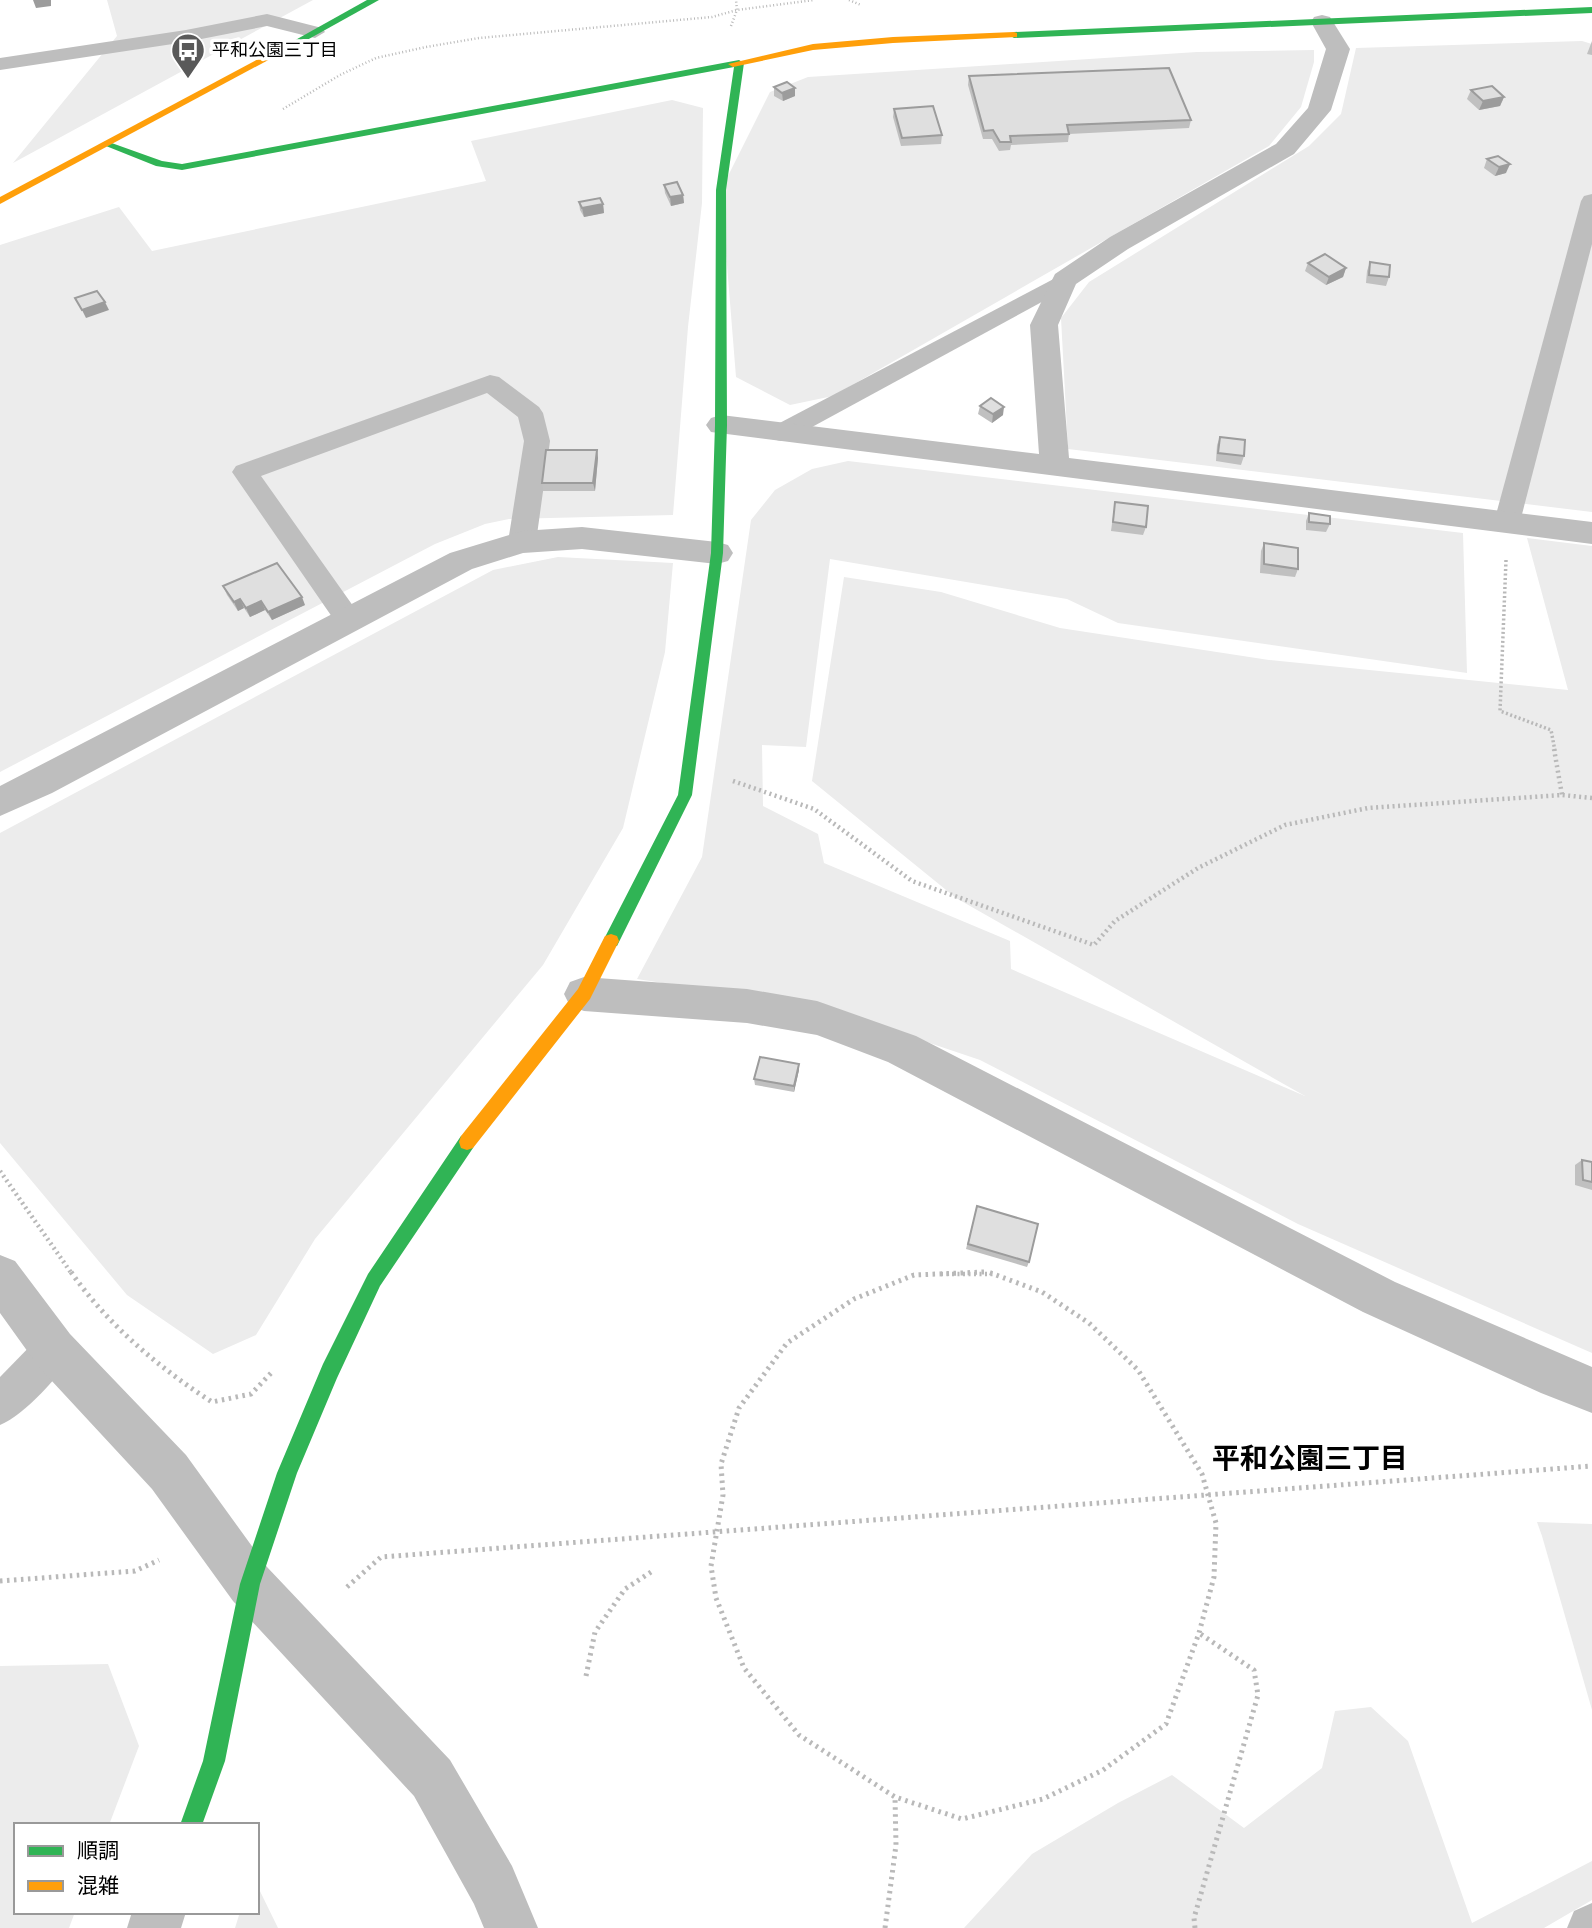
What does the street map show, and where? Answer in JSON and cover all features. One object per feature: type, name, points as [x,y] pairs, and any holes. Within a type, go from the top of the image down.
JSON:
[{"type":"street","points":[[0,201],[374,0]]},
{"type":"street","points":[[106,144],[160,164],[182,167],[813,47],[893,40],[1592,10]]},
{"type":"street","points":[[1055,467],[1044,325],[1065,280],[1119,243],[1285,149],[1319,110],[1338,49],[1322,22]]},
{"type":"street","points":[[192,1823],[214,1761],[250,1584],[287,1473],[330,1371],[374,1280],[485,1116],[584,994],[685,796],[717,553],[721,425],[721,190],[739,63]]},
{"type":"street","points":[[721,425],[1592,533]]},
{"type":"street","points":[[0,802],[461,561],[522,541],[582,538],[717,553]]},
{"type":"street","points":[[584,994],[747,1006],[817,1018],[902,1049],[1379,1297],[1592,1390]]},
{"type":"street","points":[[0,1276],[54,1350],[169,1472],[250,1584],[432,1778],[493,1885],[511,1928]]},
{"type":"lane","points":[[0,64],[186,36],[267,20],[315,32]]},
{"type":"lane","points":[[1507,522],[1592,201]]},
{"type":"lane","points":[[781,433],[1065,280]]},
{"type":"lane","points":[[349,620],[245,472],[490,383],[530,413],[537,441],[522,541]]},
{"type":"lane","points":[[0,1405],[54,1350]]},
{"type":"path","points":[[274,114],[340,75],[376,58],[426,47],[479,38],[712,18],[737,10],[814,0]]},
{"type":"path","points":[[1507,522],[1500,711],[1551,730],[1562,795]]},
{"type":"path","points":[[690,766],[814,809],[912,881],[1094,945],[1115,921],[1198,868],[1285,825],[1368,808],[1562,795],[1592,798]]},
{"type":"path","points":[[0,1171],[91,1301],[173,1377],[212,1402],[251,1394],[276,1367]]},
{"type":"path","points":[[988,1272],[1042,1292],[1089,1324],[1138,1370],[1202,1474],[1209,1498],[1216,1523],[1214,1577],[1199,1633],[1166,1724],[1103,1770],[1043,1799],[962,1819],[895,1797],[799,1735],[744,1668],[716,1598],[711,1566],[723,1495],[721,1464],[739,1408],[787,1343],[854,1299],[914,1275],[988,1272]]},
{"type":"path","points":[[347,1587],[381,1557],[1209,1498],[1592,1466]]},
{"type":"path","points":[[0,1581],[135,1571],[159,1560]]},
{"type":"path","points":[[586,1676],[595,1632],[625,1589],[651,1572]]},
{"type":"path","points":[[1195,1928],[1194,1918],[1258,1695],[1254,1670],[1199,1633]]},
{"type":"path","points":[[885,1928],[895,1845],[895,1797]]},
{"type":"shaded area","points":[[107,0],[313,0],[13,163],[117,36]]},
{"type":"shaded area","points":[[1582,41],[1592,44],[1592,512],[1068,449],[1061,318],[1089,282],[1309,146],[1341,114],[1356,48]]},
{"type":"shaded area","points":[[1314,50],[1314,62],[1301,107],[1269,146],[833,396],[790,405],[736,377],[721,190],[770,92],[808,77],[1197,52]]},
{"type":"shaded area","points":[[672,100],[703,108],[702,203],[688,327],[673,515],[509,519],[485,524],[435,544],[0,772],[0,245],[119,207],[152,251],[486,181],[471,141]]},
{"type":"shaded area","points":[[848,461],[1463,533],[1467,673],[1118,623],[1067,599],[830,559],[806,747],[762,745],[763,806],[818,834],[824,863],[1010,941],[1011,969],[1305,1096],[956,898],[812,781],[844,577],[941,592],[1060,628],[1269,660],[1568,690],[1527,538],[1592,546],[1592,1353],[1298,1224],[980,1060],[829,1009],[637,979],[702,857],[751,520],[775,490],[812,469]]},
{"type":"shaded area","points":[[558,557],[673,563],[665,652],[623,828],[543,965],[315,1239],[256,1335],[213,1354],[127,1295],[0,1143],[0,833],[493,570]]},
{"type":"shaded area","points":[[1537,1522],[1592,1524],[1592,1710],[1542,1536]]},
{"type":"shaded area","points":[[108,1664],[139,1746],[110,1823],[14,1823],[14,1914],[74,1914],[69,1928],[0,1928],[0,1666]]},
{"type":"shaded area","points":[[1371,1707],[1408,1741],[1472,1923],[1592,1861],[1592,1900],[1544,1928],[964,1928],[1032,1854],[1118,1803],[1172,1775],[1244,1828],[1322,1768],[1335,1711]]},
{"type":"shaded area","points":[[259,1889],[278,1928],[235,1928],[239,1914],[259,1914]]},
{"type":"building","points":[[1169,68],[1191,120],[1067,125],[1069,134],[1010,136],[1011,142],[1000,142],[993,130],[984,131],[969,76]]},
{"type":"building","points":[[787,82],[795,88],[782,93],[774,87]]},
{"type":"building","points":[[1492,86],[1504,97],[1483,101],[1471,90]]},
{"type":"building","points":[[933,106],[942,135],[902,138],[894,109]]},
{"type":"building","points":[[1498,156],[1510,164],[1499,167],[1487,159]]},
{"type":"building","points":[[677,182],[683,195],[670,197],[664,185]]},
{"type":"building","points":[[600,198],[603,204],[582,208],[579,202]]},
{"type":"building","points":[[1325,254],[1346,268],[1329,277],[1308,263]]},
{"type":"building","points":[[1370,262],[1390,265],[1389,277],[1369,275]]},
{"type":"building","points":[[97,291],[105,302],[82,310],[75,298]]},
{"type":"building","points":[[991,398],[1004,407],[993,414],[980,406]]},
{"type":"building","points":[[1220,437],[1245,440],[1244,456],[1218,453]]},
{"type":"building","points":[[546,450],[597,450],[593,483],[542,483]]},
{"type":"building","points":[[1115,502],[1148,506],[1146,527],[1113,522]]},
{"type":"building","points":[[1309,513],[1330,516],[1330,524],[1309,522]]},
{"type":"building","points":[[1264,543],[1298,548],[1298,569],[1264,564]]},
{"type":"building","points":[[277,563],[302,597],[268,612],[261,601],[246,608],[240,599],[234,602],[223,586]]},
{"type":"building","points":[[760,1057],[799,1064],[794,1086],[754,1079]]},
{"type":"building","points":[[1582,1160],[1592,1162],[1592,1182],[1583,1180]]},
{"type":"building","points":[[977,1206],[1038,1224],[1029,1262],[968,1244]]},
{"type":"traffic: fast","points":[[295,43],[374,0]]},
{"type":"traffic: fast","points":[[1014,35],[1592,10]]},
{"type":"traffic: fast","points":[[611,941],[685,795],[717,553],[721,425],[721,190],[739,63]]},
{"type":"traffic: fast","points":[[106,144],[160,164],[182,167],[733,64]]},
{"type":"traffic: fast","points":[[192,1823],[214,1761],[250,1584],[287,1473],[330,1371],[374,1280],[467,1142]]},
{"type":"traffic: slow","points":[[733,64],[813,47],[893,40],[1014,35]]},
{"type":"traffic: slow","points":[[0,201],[295,43]]},
{"type":"traffic: slow","points":[[467,1142],[584,994],[611,941]]},
{"type":"place","name":"平和公園三丁目","points":[[188,80]]},
{"type":"district","name":"平和公園三丁目","points":[[1310,1458]]}]
